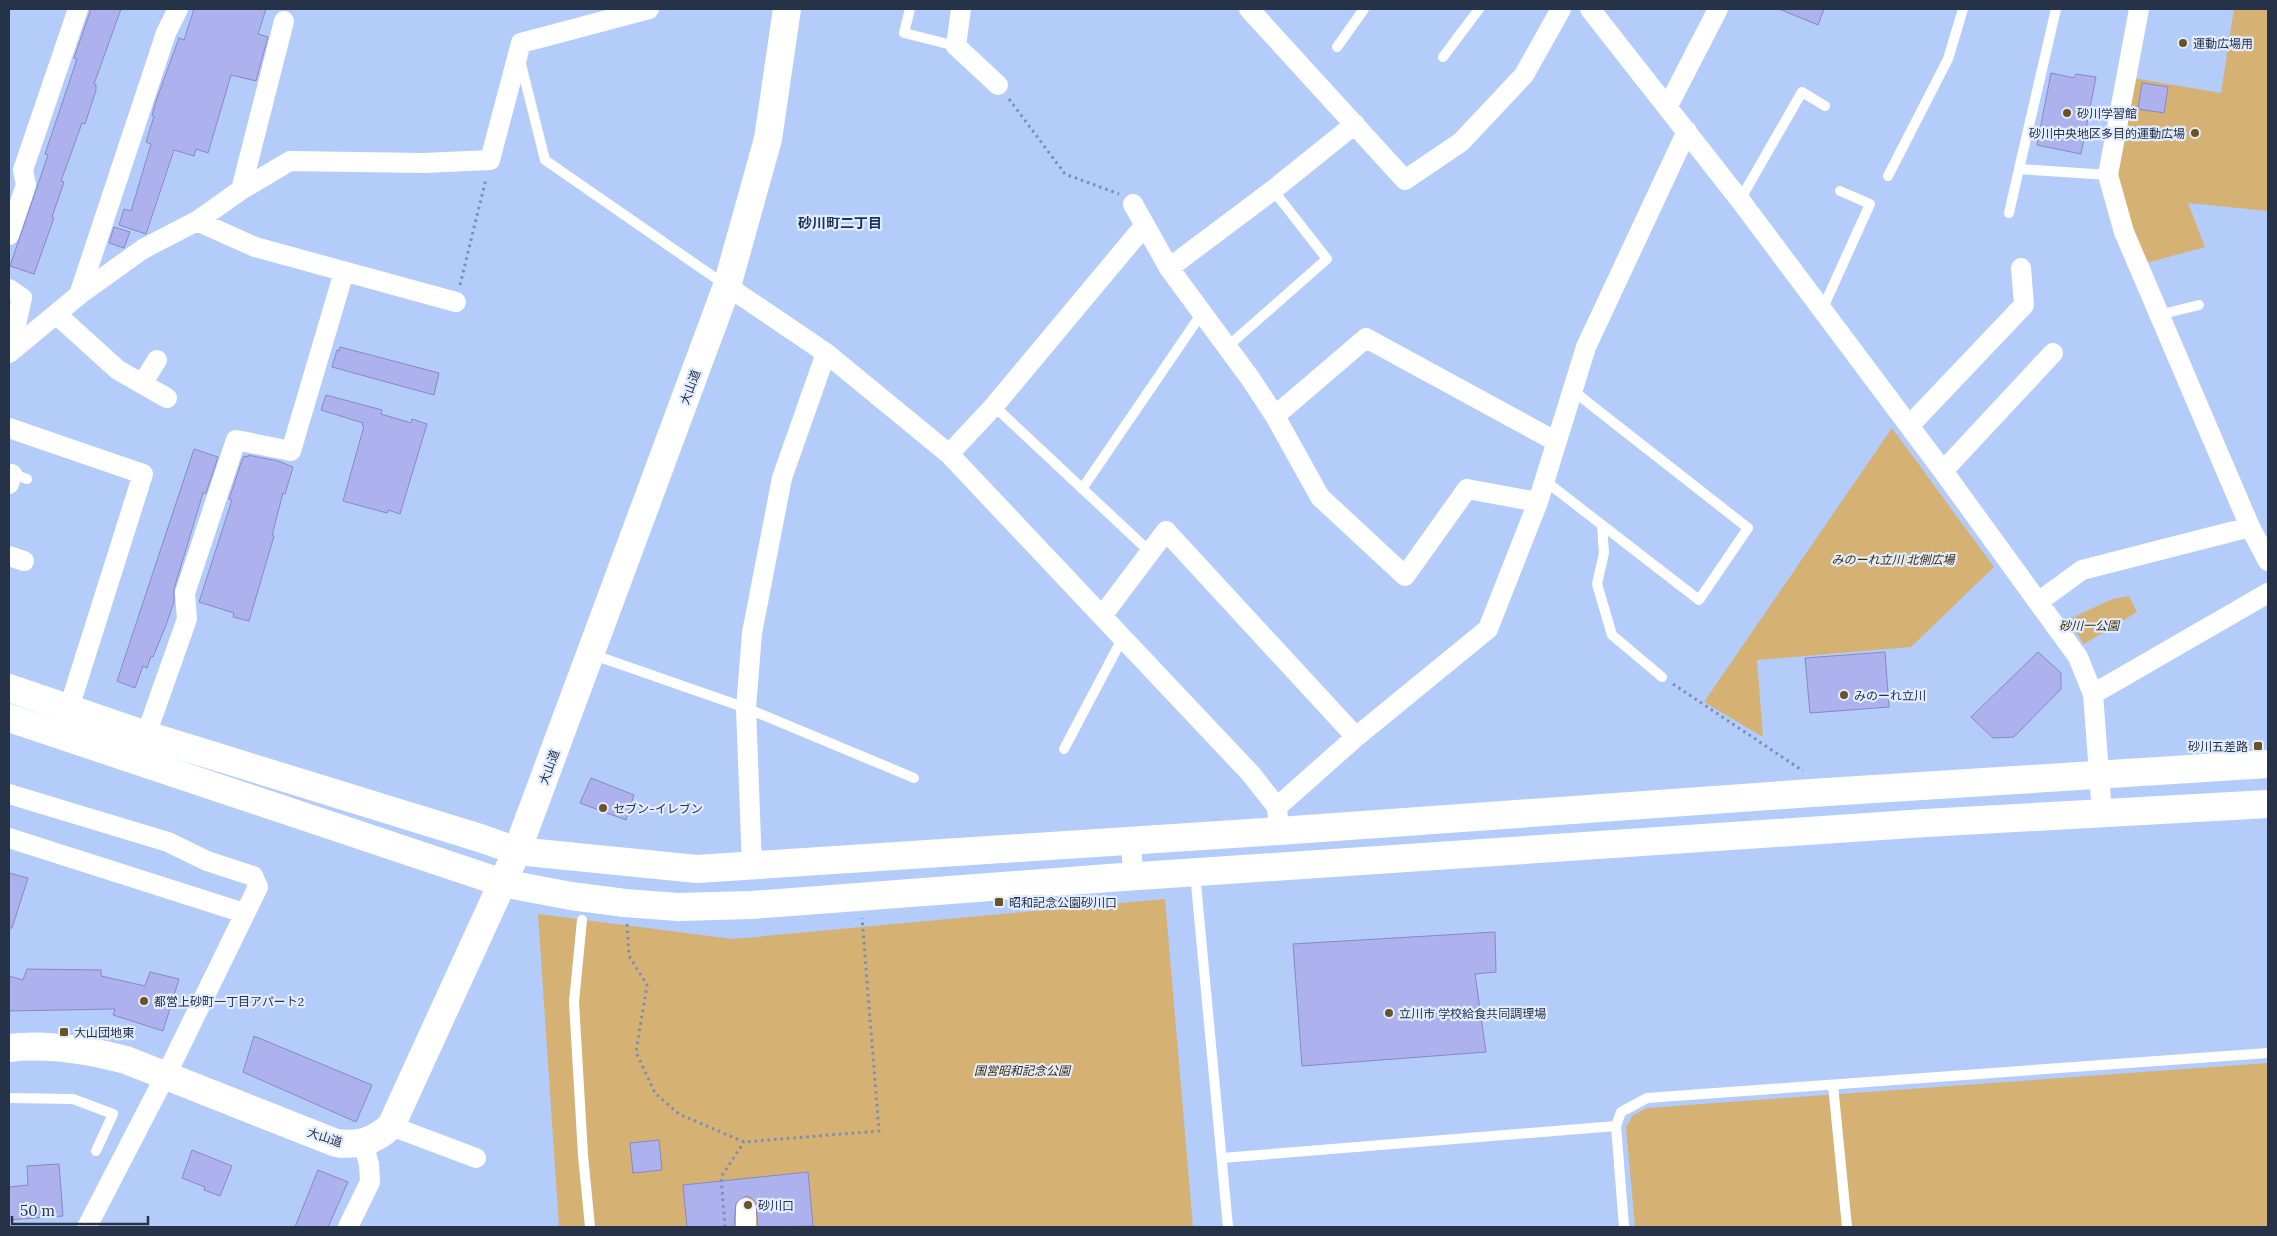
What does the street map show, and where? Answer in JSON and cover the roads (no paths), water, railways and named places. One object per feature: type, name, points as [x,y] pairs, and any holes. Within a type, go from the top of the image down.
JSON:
[{"type":"street","points":[[9,235],[26,185],[23,170],[78,9]]},
{"type":"street","points":[[79,295],[166,33],[178,9]]},
{"type":"street","points":[[10,352],[79,295],[142,249],[197,221],[241,190],[290,161],[328,160],[424,163],[490,160],[521,44],[650,9]]},
{"type":"street","name":"大山道","points":[[9,1048],[66,1048],[94,1051],[166,1075],[336,1143],[363,1143],[380,1136],[391,1126],[517,851],[727,286],[768,139],[787,9]]},
{"type":"street","points":[[960,9],[956,46],[998,85]]},
{"type":"street","points":[[1256,11],[1405,180],[1461,142],[1524,74],[1561,9]]},
{"type":"street","points":[[1590,9],[1740,200],[1943,471],[2078,657],[2093,694],[2102,814]]},
{"type":"street","points":[[1668,106],[1718,9]]},
{"type":"street","points":[[2139,9],[2108,175],[2124,232],[2250,527],[2268,561]]},
{"type":"street","points":[[241,190],[284,21]]},
{"type":"street","points":[[1169,268],[1273,190],[1355,124]]},
{"type":"street","points":[[1278,819],[1356,737],[1488,629],[1538,502],[1555,441],[1586,347],[1687,131]]},
{"type":"street","points":[[1133,204],[1169,268],[1275,416],[1320,497],[1405,576],[1467,489],[1538,502]]},
{"type":"street","points":[[197,221],[255,247],[456,302]]},
{"type":"street","points":[[950,454],[994,406],[1145,225]]},
{"type":"street","points":[[1909,426],[2024,305],[2021,268]]},
{"type":"street","points":[[146,734],[188,619],[185,593],[236,440],[291,451],[344,272]]},
{"type":"street","points":[[727,286],[826,353],[950,454],[1251,774],[1278,819]]},
{"type":"street","points":[[9,289],[22,298],[10,352]]},
{"type":"street","points":[[56,314],[118,370],[167,398]]},
{"type":"street","points":[[1275,416],[1366,338],[1555,441]]},
{"type":"street","points":[[752,866],[746,708],[752,633],[782,478],[826,353]]},
{"type":"street","points":[[1943,471],[2053,353]]},
{"type":"street","points":[[142,384],[157,360]]},
{"type":"street","points":[[9,428],[143,474],[69,708]]},
{"type":"street","points":[[2038,602],[2082,570],[2250,527]]},
{"type":"street","points":[[1102,616],[1166,531],[1356,737]]},
{"type":"street","points":[[2093,694],[2268,593]]},
{"type":"street","points":[[9,688],[146,734],[517,851],[697,869],[1131,840],[1278,819],[2268,764]]},
{"type":"street","points":[[9,718],[502,883],[571,896],[678,907],[750,905],[1133,876],[1926,823],[2268,804]]},
{"type":"street","points":[[9,794],[168,842],[207,861],[253,876],[258,887],[166,1075],[87,1227]]},
{"type":"street","points":[[9,838],[244,913]]},
{"type":"street","points":[[1131,840],[1133,876]]},
{"type":"street","points":[[391,1126],[476,1158]]},
{"type":"street","points":[[348,1227],[370,1182],[369,1164],[363,1143]]},
{"type":"lane","points":[[910,9],[904,33],[956,46]]},
{"type":"lane","points":[[1337,47],[1364,9]]},
{"type":"lane","points":[[1443,57],[1479,9]]},
{"type":"lane","points":[[1888,176],[1948,59],[1963,9]]},
{"type":"lane","points":[[2009,213],[2056,9]]},
{"type":"lane","points":[[518,52],[546,160],[727,286]]},
{"type":"lane","points":[[1740,200],[1802,92],[1826,106]]},
{"type":"lane","points":[[2019,169],[2108,175]]},
{"type":"lane","points":[[1227,347],[1327,259],[1273,190]]},
{"type":"lane","points":[[1822,310],[1870,204],[1840,191]]},
{"type":"lane","points":[[2159,315],[2199,305]]},
{"type":"lane","points":[[1082,489],[1202,314]]},
{"type":"lane","points":[[1544,480],[1699,600],[1748,528],[1572,390]]},
{"type":"lane","points":[[994,406],[1150,552]]},
{"type":"lane","points":[[1602,526],[1604,553],[1597,584],[1612,635],[1662,677]]},
{"type":"lane","points":[[1064,750],[1122,638]]},
{"type":"lane","points":[[590,654],[746,708],[914,778]]},
{"type":"lane","points":[[1195,872],[1228,1227]]},
{"type":"lane","points":[[582,920],[574,1002],[583,1155],[590,1227]]},
{"type":"lane","points":[[1624,1227],[1616,1126],[1621,1112],[1647,1098],[2268,1053]]},
{"type":"lane","points":[[1833,1085],[1847,1227]]},
{"type":"lane","points":[[9,1098],[73,1099],[113,1114],[96,1151]]},
{"type":"lane","points":[[1222,1158],[1616,1126]]},
{"type":"place","name":"運動広場用","points":[[2183,43]]},
{"type":"place","name":"砂川学習館","points":[[2067,113]]},
{"type":"place","name":"砂川中央地区多目的運動広場","points":[[2195,133]]},
{"type":"place","name":"みのーれ立川","points":[[1844,695]]},
{"type":"place","name":"砂川五差路","points":[[2258,746]]},
{"type":"place","name":"セブン-イレブン","points":[[603,808]]},
{"type":"place","name":"昭和記念公園砂川口","points":[[999,902]]},
{"type":"place","name":"都営上砂町一丁目アパート2","points":[[144,1001]]},
{"type":"place","name":"立川市 学校給食共同調理場","points":[[1389,1013]]},
{"type":"place","name":"大山団地東","points":[[64,1032]]},
{"type":"place","name":"砂川口","points":[[748,1205]]},
{"type":"district","name":"砂川町二丁目","points":[[840,223]]},
{"type":"park label","name":"みのーれ立川 北側広場","points":[[1893,559]]},
{"type":"park label","name":"砂川一公園","points":[[2089,625]]},
{"type":"park label","name":"国営昭和記念公園","points":[[1022,1070]]}]
